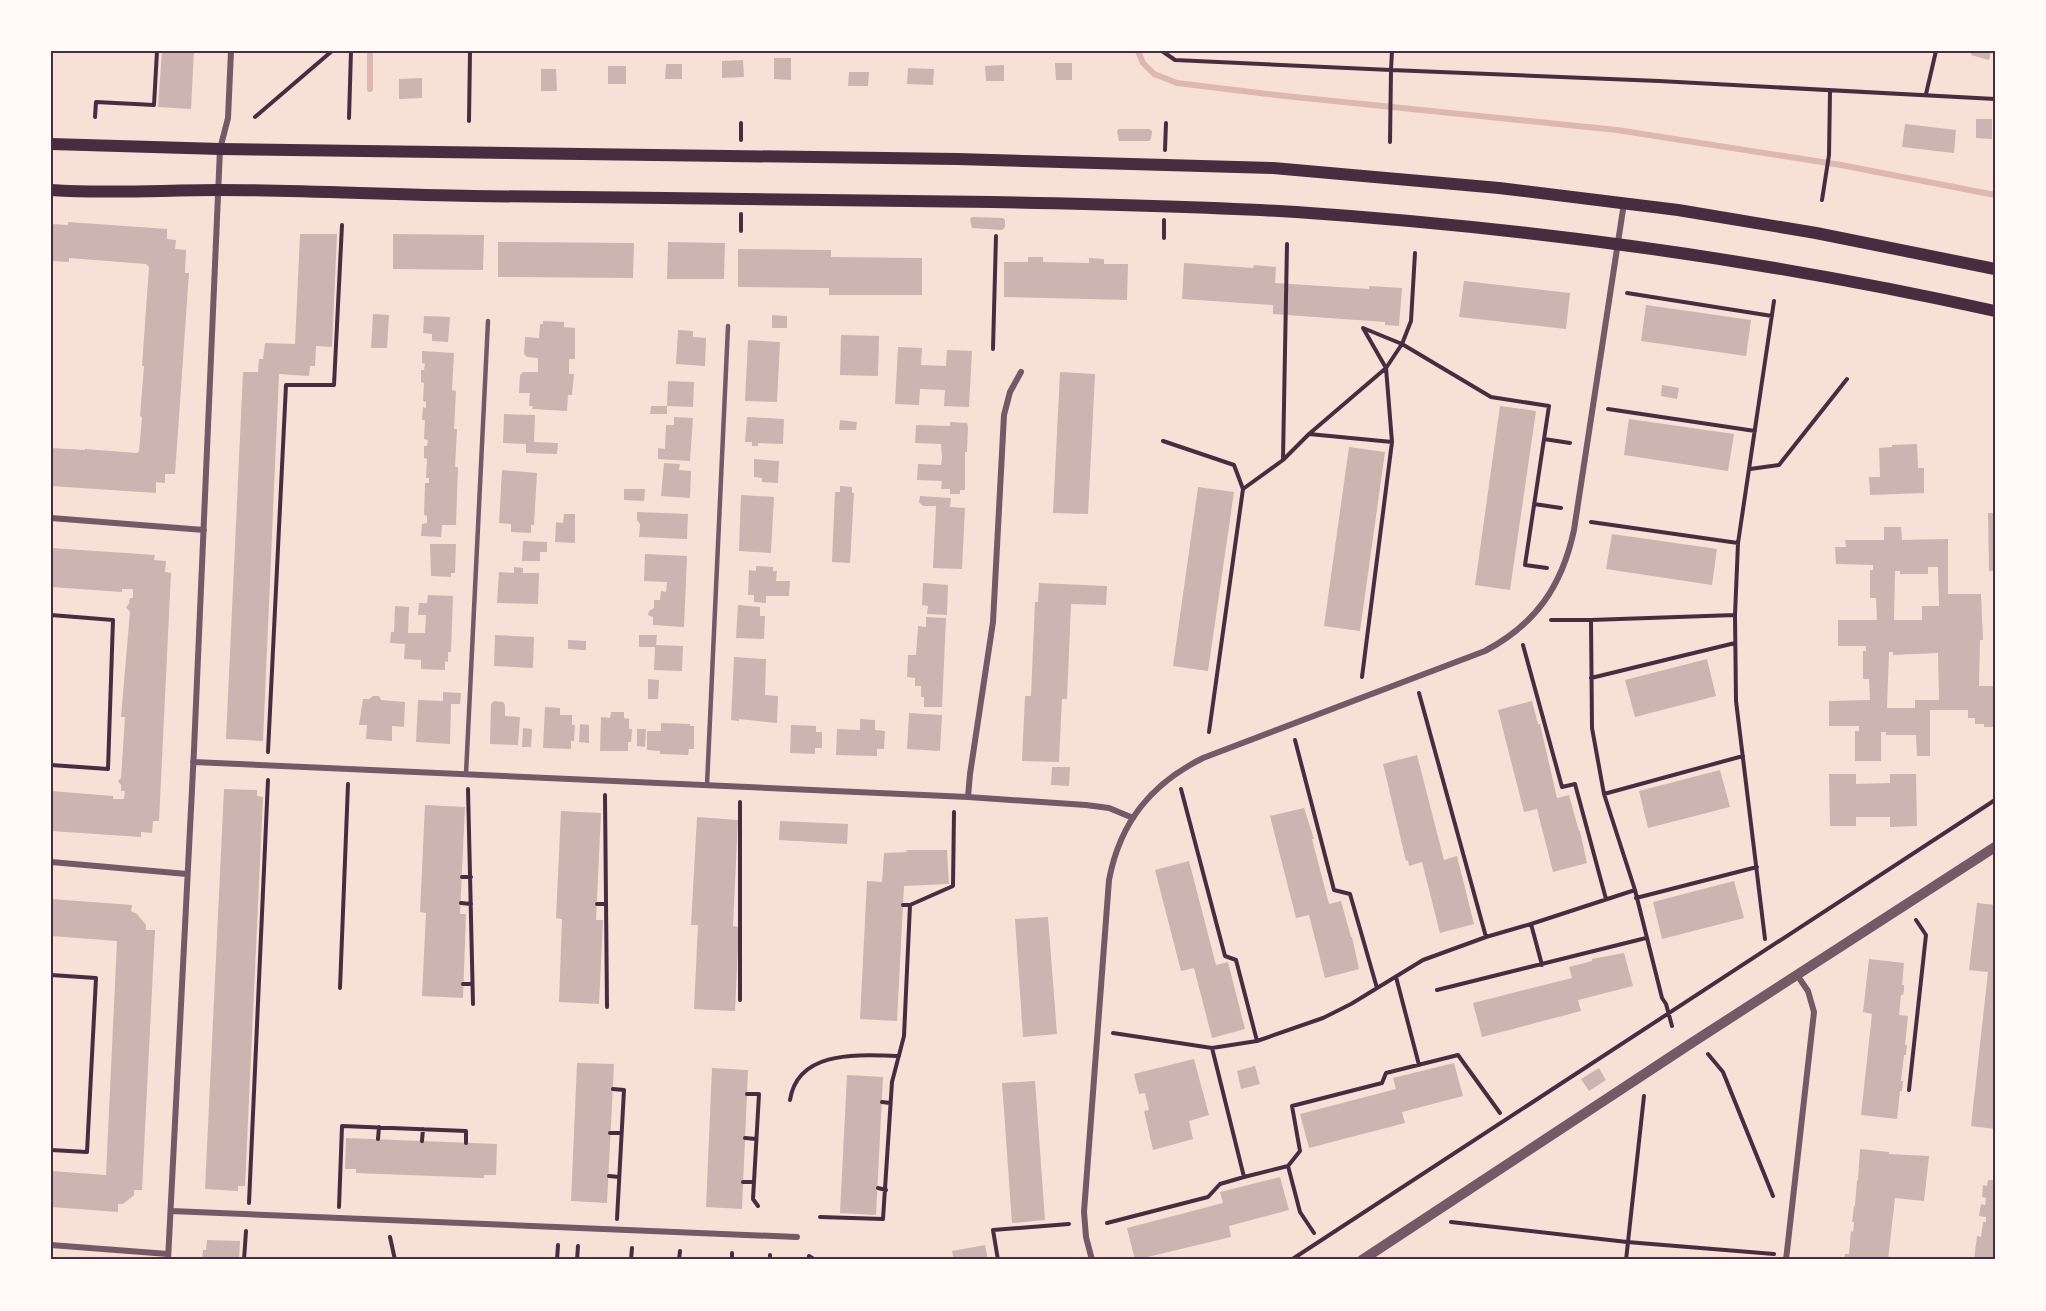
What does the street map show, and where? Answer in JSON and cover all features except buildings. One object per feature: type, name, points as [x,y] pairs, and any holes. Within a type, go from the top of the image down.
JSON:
[{"type":"main road","points":[[51,144],[220,149],[1088,162],[1273,168],[1488,187],[1624,203],[1816,233],[1995,269]]},
{"type":"main road","points":[[51,190],[87,193],[220,190],[1184,206],[1395,220],[1617,244],[1810,275],[1995,311]]},
{"type":"street","points":[[51,1245],[168,1257],[220,190],[220,149],[228,118],[231,51]]},
{"type":"street","points":[[1092,1260],[1086,1238],[1085,1202],[1108,892],[1118,848],[1133,818],[1156,790],[1183,768],[1214,754],[1485,651],[1514,633],[1542,605],[1560,577],[1574,530],[1624,203]]},
{"type":"street","points":[[968,797],[993,622],[1004,415],[1010,392],[1021,372]]},
{"type":"street","points":[[51,518],[204,530]]},
{"type":"street","points":[[193,762],[968,797],[1086,805],[1109,808],[1133,818]]},
{"type":"street","points":[[1362,1260],[1995,847]]},
{"type":"street","points":[[51,862],[187,873]]},
{"type":"street","points":[[1786,1257],[1814,1012],[1808,991],[1797,975]]},
{"type":"street","points":[[171,1211],[796,1237]]},
{"type":"lane","points":[[466,774],[488,321]]},
{"type":"lane","points":[[707,785],[728,327]]},
{"type":"path","points":[[95,117],[96,102],[154,105],[157,51]]},
{"type":"path","points":[[255,117],[332,51]]},
{"type":"path","points":[[349,118],[351,51]]},
{"type":"path","points":[[469,121],[470,51]]},
{"type":"path","points":[[1162,51],[1175,60],[1995,99]]},
{"type":"path","points":[[1390,142],[1392,51]]},
{"type":"path","points":[[1926,94],[1936,51]]},
{"type":"path","points":[[1822,200],[1829,155],[1830,92]]},
{"type":"path","points":[[741,123],[741,157]]},
{"type":"path","points":[[741,199],[741,231]]},
{"type":"path","points":[[268,753],[286,385],[334,385],[342,225]]},
{"type":"path","points":[[993,349],[996,236]]},
{"type":"path","points":[[1283,460],[1287,244]]},
{"type":"path","points":[[1244,489],[1283,460],[1309,434],[1386,368],[1402,344],[1411,321],[1414,254]]},
{"type":"path","points":[[1627,293],[1772,316]]},
{"type":"path","points":[[1765,939],[1736,701],[1735,615],[1738,543],[1774,302]]},
{"type":"path","points":[[1362,677],[1392,442],[1386,368],[1363,328],[1402,344],[1491,397],[1549,405],[1525,565],[1547,568]]},
{"type":"path","points":[[1750,469],[1779,465],[1847,379]]},
{"type":"path","points":[[1608,409],[1755,430]]},
{"type":"path","points":[[1309,434],[1392,442]]},
{"type":"path","points":[[1544,439],[1570,443]]},
{"type":"path","points":[[1163,441],[1234,465],[1244,489],[1209,732]]},
{"type":"path","points":[[1534,504],[1561,508]]},
{"type":"path","points":[[1591,522],[1738,543]]},
{"type":"path","points":[[51,615],[113,620],[108,769],[51,765]]},
{"type":"path","points":[[1551,620],[1735,615]]},
{"type":"path","points":[[1591,620],[1592,728],[1604,794],[1635,890],[1662,998],[1672,1026]]},
{"type":"path","points":[[1591,678],[1735,643]]},
{"type":"path","points":[[1523,645],[1562,787],[1575,784],[1606,898]]},
{"type":"path","points":[[1419,693],[1486,937]]},
{"type":"path","points":[[1295,740],[1334,890],[1350,894],[1377,988]]},
{"type":"path","points":[[1604,794],[1743,756]]},
{"type":"path","points":[[249,1203],[268,780]]},
{"type":"path","points":[[339,988],[348,784]]},
{"type":"path","points":[[468,789],[467,824],[471,877],[473,1004]]},
{"type":"path","points":[[1181,789],[1225,956],[1236,960],[1257,1041]]},
{"type":"path","points":[[605,795],[604,961],[607,1007]]},
{"type":"path","points":[[1291,1260],[1995,800]]},
{"type":"path","points":[[740,802],[738,838],[740,886],[738,988],[740,1000]]},
{"type":"path","points":[[903,904],[910,905],[953,886],[954,812]]},
{"type":"path","points":[[463,850],[470,851]]},
{"type":"path","points":[[599,855],[606,855]]},
{"type":"path","points":[[1636,898],[1757,867]]},
{"type":"path","points":[[462,877],[471,877]]},
{"type":"path","points":[[598,880],[606,879]]},
{"type":"path","points":[[734,886],[740,886]]},
{"type":"path","points":[[1113,1033],[1212,1048],[1257,1041],[1323,1018],[1423,960],[1486,937],[1635,890]]},
{"type":"path","points":[[461,903],[471,904]]},
{"type":"path","points":[[597,904],[606,904]]},
{"type":"path","points":[[820,1217],[883,1219],[892,1082],[904,1036],[910,905]]},
{"type":"path","points":[[733,911],[740,911]]},
{"type":"path","points":[[1909,1090],[1926,934],[1916,920]]},
{"type":"path","points":[[1531,924],[1542,964]]},
{"type":"path","points":[[466,931],[472,931]]},
{"type":"path","points":[[1437,990],[1646,938]]},
{"type":"path","points":[[901,947],[909,947]]},
{"type":"path","points":[[465,957],[472,957]]},
{"type":"path","points":[[51,975],[96,978],[87,1152],[51,1150]]},
{"type":"path","points":[[1396,977],[1419,1065]]},
{"type":"path","points":[[600,983],[607,984]]},
{"type":"path","points":[[463,984],[472,984]]},
{"type":"path","points":[[899,997],[906,997]]},
{"type":"path","points":[[1212,1048],[1244,1177]]},
{"type":"path","points":[[1708,1054],[1723,1072],[1773,1196]]},
{"type":"path","points":[[790,1100],[791,1090],[798,1076],[815,1063],[852,1055],[899,1056]]},
{"type":"path","points":[[1107,1223],[1208,1197],[1220,1184],[1288,1166],[1300,1151],[1292,1106],[1382,1083],[1386,1074],[1458,1055],[1500,1113]]},
{"type":"path","points":[[613,1089],[624,1090],[617,1220]]},
{"type":"path","points":[[747,1094],[759,1094],[753,1199],[758,1206]]},
{"type":"path","points":[[1626,1260],[1644,1096]]},
{"type":"path","points":[[882,1102],[890,1103]]},
{"type":"path","points":[[339,1208],[342,1126],[466,1131],[466,1143]]},
{"type":"path","points":[[378,1139],[379,1127]]},
{"type":"path","points":[[422,1141],[423,1129]]},
{"type":"path","points":[[610,1133],[621,1133]]},
{"type":"path","points":[[745,1138],[756,1139]]},
{"type":"path","points":[[880,1146],[887,1147]]},
{"type":"path","points":[[1288,1166],[1300,1212],[1314,1233]]},
{"type":"path","points":[[609,1176],[619,1177]]},
{"type":"path","points":[[743,1182],[754,1182]]},
{"type":"path","points":[[878,1188],[886,1190]]},
{"type":"path","points":[[1451,1222],[1786,1257]]},
{"type":"path","points":[[998,1260],[993,1230],[1069,1224]]},
{"type":"path","points":[[244,1260],[246,1232]]},
{"type":"path","points":[[390,1238],[395,1260]]},
{"type":"path","points":[[557,1260],[558,1245]]},
{"type":"path","points":[[577,1260],[578,1246]]},
{"type":"path","points":[[631,1260],[632,1248]]},
{"type":"path","points":[[679,1260],[680,1251]]},
{"type":"path","points":[[732,1253],[732,1260]]},
{"type":"path","points":[[809,1256],[815,1260]]},
{"type":"waterway","points":[[370,51],[370,89]]},
{"type":"waterway","points":[[1138,51],[1143,63],[1154,74],[1177,83],[1617,130],[1841,165],[1995,195]]}]
